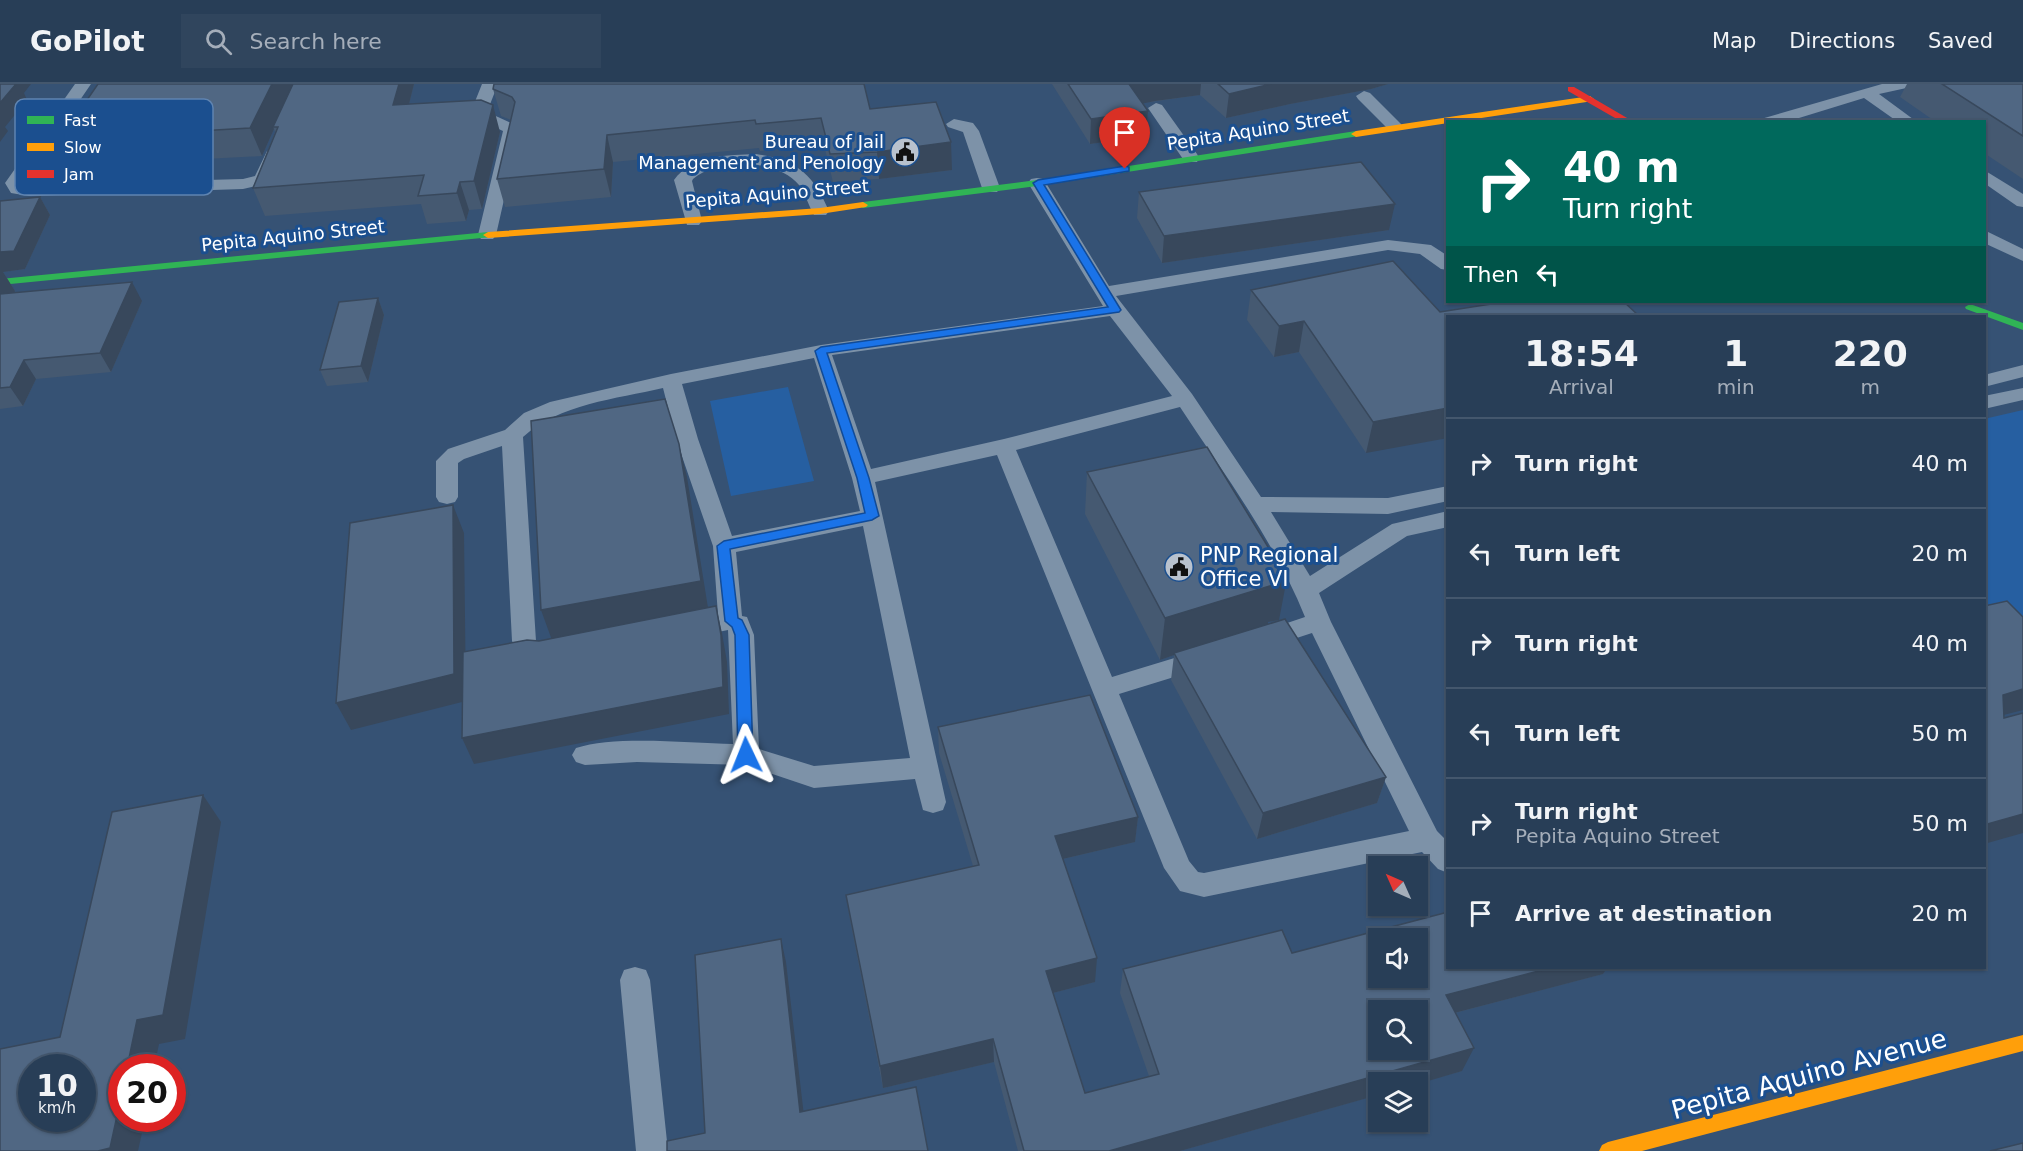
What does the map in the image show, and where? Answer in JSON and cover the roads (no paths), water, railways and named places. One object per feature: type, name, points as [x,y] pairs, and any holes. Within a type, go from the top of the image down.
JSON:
[{"type":"street","points":[[1563,84],[1627,120]]},
{"type":"street","name":"Pepita Aquino Street","points":[[0,282],[487,235],[820,211],[1038,183],[1590,99]]},
{"type":"street","points":[[1965,304],[1981,315]]},
{"type":"street","points":[[1965,304],[2023,327]]},
{"type":"street","points":[[1986,318],[2023,342]]},
{"type":"street","name":"Pepita Aquino Avenue","points":[[1608,1151],[2023,1043]]},
{"type":"lane","points":[[73,99],[83,84]]},
{"type":"lane","points":[[487,235],[512,129],[478,114],[490,84]]},
{"type":"lane","points":[[1776,120],[1866,92],[1905,84]]},
{"type":"lane","points":[[1866,92],[1906,120]]},
{"type":"lane","points":[[1364,96],[1395,127]]},
{"type":"lane","points":[[1156,108],[1191,158]]},
{"type":"lane","points":[[954,124],[967,126],[971,131],[991,188]]},
{"type":"lane","points":[[213,184],[253,183],[262,179],[280,140]]},
{"type":"lane","points":[[693,221],[683,180],[687,174],[692,169],[708,164],[747,159],[779,163],[795,171],[815,195],[820,211]]},
{"type":"lane","points":[[1986,176],[2023,201]]},
{"type":"lane","points":[[1038,183],[1110,301],[1185,399],[1255,504],[1306,590],[1319,622],[1427,839],[1446,859]]},
{"type":"lane","points":[[1986,236],[2023,256]]},
{"type":"lane","points":[[447,497],[447,462],[456,454],[512,435],[531,418],[557,407],[671,380],[821,351],[1110,301],[1388,245],[1425,249],[1446,264]]},
{"type":"lane","points":[[821,351],[863,478],[933,802]]},
{"type":"lane","points":[[1986,380],[2023,371]]},
{"type":"lane","points":[[671,380],[687,439],[724,546],[731,621]]},
{"type":"lane","points":[[1986,403],[2020,398]]},
{"type":"lane","points":[[863,478],[1004,446],[1185,399]]},
{"type":"lane","points":[[512,435],[524,641],[533,657],[571,652]]},
{"type":"lane","points":[[1004,446],[1178,868],[1190,882],[1204,885],[1427,839]]},
{"type":"lane","points":[[1255,504],[1388,506],[1446,493]]},
{"type":"lane","points":[[1388,506],[1400,530]]},
{"type":"lane","points":[[724,546],[872,516]]},
{"type":"lane","points":[[1306,590],[1400,530],[1446,519]]},
{"type":"lane","points":[[665,634],[731,621],[738,623],[742,635],[746,755]]},
{"type":"lane","points":[[1103,689],[1319,622]]},
{"type":"lane","points":[[585,755],[637,752],[746,755],[814,777],[927,767]]},
{"type":"lane","points":[[635,980],[652,1151]]},
{"type":"place","name":"Bureau of Jail Management and Penology","points":[[905,152]]},
{"type":"place","name":"PNP Regional Office VI","points":[[1179,567]]}]
